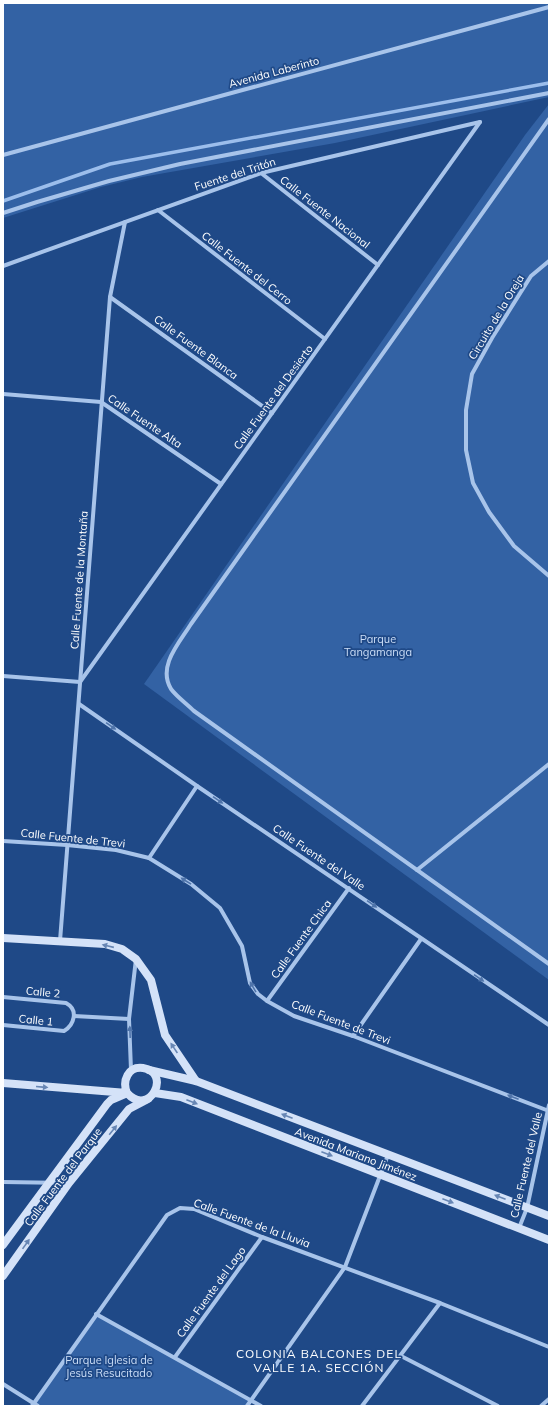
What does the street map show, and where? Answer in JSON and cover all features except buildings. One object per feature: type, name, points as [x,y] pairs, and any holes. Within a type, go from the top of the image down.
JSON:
[{"type":"street","name":"Avenida Laberinto","points":[[3,155],[549,7]]},
{"type":"street","points":[[3,214],[37,202],[109,181],[180,164],[549,93]]},
{"type":"street","points":[[549,119],[191,624],[170,656],[166,675],[172,689],[194,710],[549,964]]},
{"type":"street","name":"Fuente del Tritón","points":[[3,266],[261,173],[480,122]]},
{"type":"street","name":"Calle Fuente del Desierto","points":[[80,682],[480,122]]},
{"type":"street","name":"Calle Fuente Nacional","points":[[261,173],[378,265]]},
{"type":"street","name":"Calle Fuente del Cerro","points":[[158,210],[325,339]]},
{"type":"street","name":"Calle Fuente de la Montaña","points":[[60,941],[110,297],[125,222]]},
{"type":"street","name":"Circuito de la Oreja","points":[[549,261],[531,276],[492,338],[472,374],[466,410],[466,450],[473,483],[489,512],[514,546],[549,576]]},
{"type":"street","name":"Calle Fuente Blanca","points":[[110,297],[272,413]]},
{"type":"street","name":"Calle Fuente Alta","points":[[3,394],[101,402],[221,484]]},
{"type":"street","points":[[3,676],[80,682]]},
{"type":"street","name":"Calle Fuente del Valle","points":[[79,704],[549,1025]]},
{"type":"street","points":[[417,870],[549,764]]},
{"type":"street","points":[[149,858],[197,786]]},
{"type":"street","name":"Calle Fuente de Trevi","points":[[3,841],[116,850],[149,858],[191,884],[220,908],[242,946],[250,982],[258,994],[268,1001],[294,1016],[353,1036],[548,1111]]},
{"type":"street","name":"Calle Fuente Chica","points":[[268,1001],[349,888]]},
{"type":"street","points":[[3,938],[105,944],[122,949],[136,959],[151,980],[165,1035],[196,1081]]},
{"type":"street","points":[[353,1036],[421,939]]},
{"type":"street","points":[[136,959],[129,1019],[131,1071],[128,1074],[125,1084],[127,1093],[131,1097],[139,1100],[148,1099],[155,1093],[157,1083],[153,1073],[149,1070]]},
{"type":"street","name":"Calle 2","points":[[3,997],[66,1003],[70,1005],[74,1016]]},
{"type":"street","points":[[74,1016],[129,1019]]},
{"type":"street","name":"Calle 1","points":[[3,1025],[64,1032],[72,1024],[74,1016]]},
{"type":"street","name":"Avenida Mariano Jiménez","points":[[131,1071],[140,1067],[196,1081],[549,1216]]},
{"type":"street","points":[[3,1083],[127,1093]]},
{"type":"street","points":[[86,1090],[101,1095],[105,1100],[103,1109]]},
{"type":"street","name":"Calle Fuente del Parque","points":[[3,1245],[103,1109],[111,1100],[127,1093]]},
{"type":"street","name":"Avenida Mariano Jiménez","points":[[155,1093],[181,1097],[549,1240]]},
{"type":"street","name":"Calle Fuente del Parque","points":[[3,1276],[69,1183],[129,1109],[148,1099]]},
{"type":"street","name":"Calle Fuente del Valle","points":[[519,1228],[527,1208],[549,1104]]},
{"type":"street","points":[[247,1406],[345,1267],[388,1155]]},
{"type":"street","points":[[3,1182],[69,1183]]},
{"type":"street","name":"Calle Fuente de la Lluvia","points":[[35,1405],[96,1314],[167,1215],[180,1208],[194,1210],[440,1302],[549,1347]]},
{"type":"street","name":"Calle Fuente del Lago","points":[[175,1358],[262,1236]]},
{"type":"street","points":[[362,1406],[401,1356],[440,1302]]},
{"type":"street","points":[[96,1314],[261,1406]]},
{"type":"street","points":[[401,1356],[498,1406]]},
{"type":"street","points":[[3,1384],[35,1405]]},
{"type":"street","points":[[541,1406],[549,1399]]},
{"type":"green space","points":[[3,3],[549,3],[549,97],[335,143],[142,177],[101,187],[3,218]]},
{"type":"green space","name":"Parque Tangamanga","points":[[549,104],[549,980],[144,684],[525,135]]},
{"type":"green space","name":"Parque Iglesia de Jesús Resucitado","points":[[96,1314],[251,1400],[247,1406],[38,1406],[34,1403]]},
{"type":"waterway","points":[[3,201],[110,164],[549,83]]},
{"type":"district","name":"COLONIA BALCONES DEL VALLE 1A. SECCIÓN","points":[[319,1361]]}]
